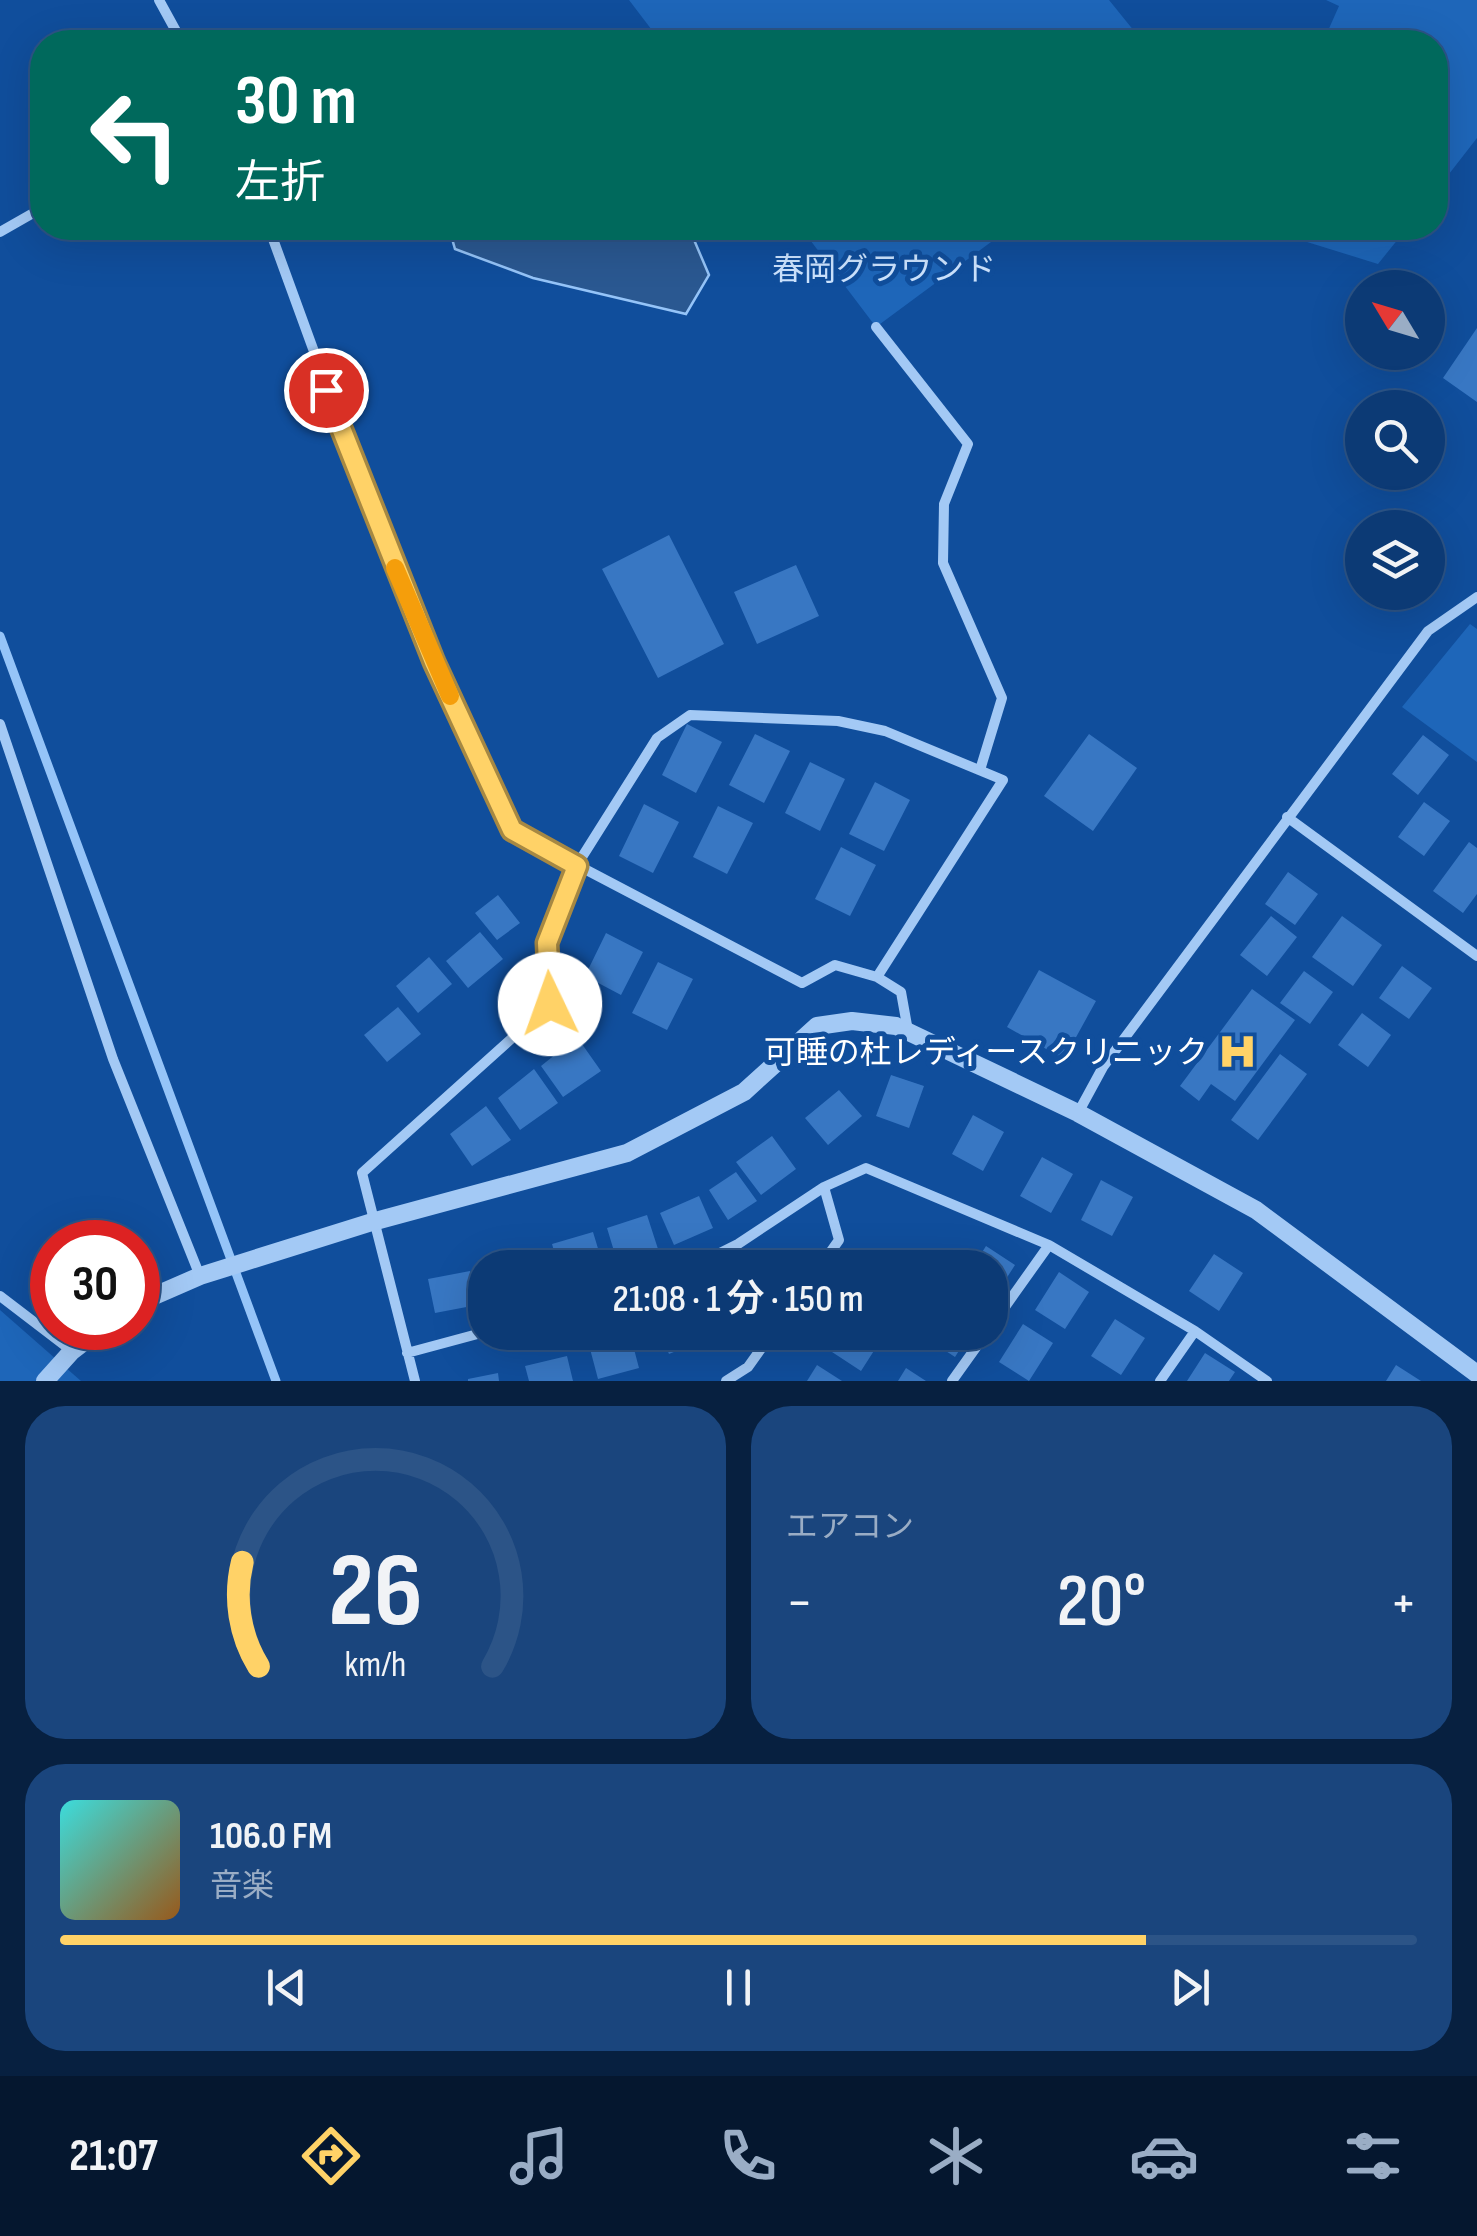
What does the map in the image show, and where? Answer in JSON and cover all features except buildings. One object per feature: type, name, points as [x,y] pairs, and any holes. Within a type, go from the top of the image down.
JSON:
[{"type":"street","points":[[159,0],[175,30]]},
{"type":"street","points":[[0,232],[30,215]]},
{"type":"street","points":[[274,240],[383,541],[512,830],[802,983],[836,966],[877,977],[901,992],[908,1032]]},
{"type":"street","points":[[876,327],[968,444],[944,504],[943,563],[1002,698],[980,770]]},
{"type":"street","points":[[1078,1113],[1103,1068],[1428,631],[1477,597]]},
{"type":"street","points":[[415,1381],[362,1173],[550,1004],[547,943],[577,866],[657,738],[690,716],[838,721],[885,731],[1004,780],[877,977]]},
{"type":"street","points":[[0,724],[113,1059],[207,1274]]},
{"type":"street","points":[[1287,817],[1476,954]]},
{"type":"street","points":[[160,1294],[207,1274],[372,1222],[626,1153],[695,1122],[744,1092],[818,1026],[852,1022],[896,1026],[1078,1113],[1256,1210],[1477,1374]]},
{"type":"street","points":[[726,1250],[824,1187],[866,1168],[1049,1245],[1196,1331],[1267,1381]]},
{"type":"street","points":[[824,1187],[839,1240],[832,1250]]},
{"type":"street","points":[[1008,1302],[1049,1245]]},
{"type":"street","points":[[0,1296],[71,1352]]},
{"type":"street","points":[[1160,1381],[1196,1331]]},
{"type":"street","points":[[407,1354],[468,1337]]},
{"type":"street","points":[[45,1381],[74,1350]]},
{"type":"street","points":[[726,1381],[748,1367],[760,1350]]},
{"type":"street","points":[[952,1381],[974,1350]]},
{"type":"green space","points":[[629,0],[1109,0],[1133,30],[652,30]]},
{"type":"green space","points":[[1326,0],[1477,0],[1477,138],[1448,175],[1448,30],[1328,30],[1339,6]]},
{"type":"green space","name":"春岡グラウンド","points":[[810,240],[994,240],[876,327]]},
{"type":"green space","points":[[1301,240],[1397,240],[1378,264]]},
{"type":"green space","points":[[1470,624],[1477,629],[1477,762],[1402,707]]},
{"type":"green space","points":[[0,1310],[30,1336],[30,1350],[46,1350],[81,1381],[0,1381]]},
{"type":"shaded area","points":[[452,240],[694,240],[709,275],[686,314],[533,278],[455,249]]},
{"type":"waterway","points":[[0,636],[276,1381]]},
{"type":"slow traffic","points":[[395,568],[450,696]]},
{"type":"place","name":"可睡の杜レディースクリニック","points":[[1238,1052]]},
{"type":"route","points":[[326,390],[434,662],[512,830],[577,866],[547,943],[550,1004]]}]
